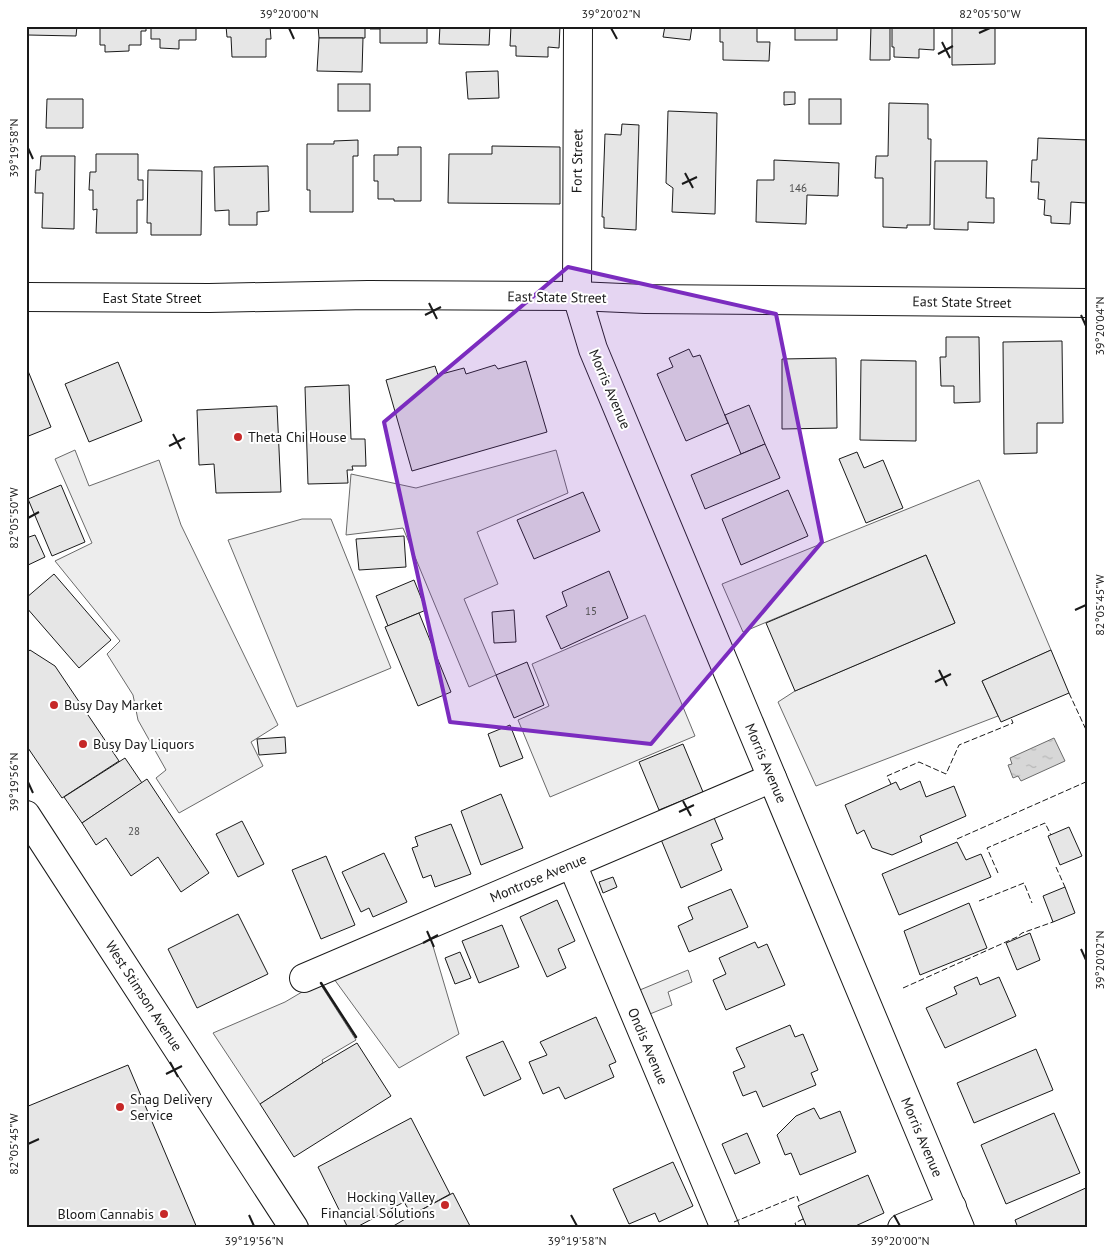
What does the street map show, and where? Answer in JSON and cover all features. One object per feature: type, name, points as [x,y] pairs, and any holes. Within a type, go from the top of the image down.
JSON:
[{"type":"street","name":"Fort Street","points":[[577,296],[578,26]]},
{"type":"street","name":"East State Street","points":[[26,297],[577,296],[645,299],[1088,303]]},
{"type":"street","name":"Morris Avenue","points":[[577,296],[593,349],[956,1218]]},
{"type":"street","name":"Montrose Avenue","points":[[304,978],[772,778]]},
{"type":"street","name":"West Stimson Avenue","points":[[26,815],[294,1228]]},
{"type":"street","name":"Ondis Avenue","points":[[572,864],[725,1228]]},
{"type":"street","points":[[902,1228],[956,1218]]},
{"type":"highlighted area","points":[[568,267],[776,314],[822,542],[651,744],[450,722],[384,422]]},
{"type":"shaded area","points":[[75,450],[89,486],[159,460],[181,525],[278,725],[251,742],[263,766],[179,813],[156,778],[166,770],[138,720],[133,695],[107,654],[120,641],[55,561],[92,543],[55,459]]},
{"type":"shaded area","points":[[556,450],[568,493],[477,532],[498,584],[464,599],[496,675],[469,687],[403,528],[346,535],[351,474],[416,488]]},
{"type":"shaded area","points":[[979,480],[1051,650],[982,681],[998,716],[816,786],[778,702],[795,691],[955,623],[926,555],[743,632],[722,584]]},
{"type":"shaded area","points":[[302,519],[331,519],[391,668],[297,707],[228,540]]},
{"type":"shaded area","points":[[645,615],[695,736],[550,797],[518,720],[549,706],[532,664]]},
{"type":"shaded area","points":[[430,936],[459,1034],[399,1068],[334,979]]},
{"type":"shaded area","points":[[688,970],[692,982],[668,992],[672,1005],[645,1016],[635,992]]},
{"type":"shaded area","points":[[319,982],[356,1040],[322,1060],[323,1063],[260,1104],[213,1033],[285,1002]]},
{"type":"water","points":[[1054,738],[1065,761],[1021,781],[1018,776],[1013,778],[1008,765],[1012,764],[1010,758]]},
{"type":"building","points":[[28,26],[77,26],[76,36],[28,35]]},
{"type":"building","points":[[100,26],[146,26],[146,31],[141,31],[141,45],[129,45],[129,51],[105,52],[105,45],[100,45]]},
{"type":"building","points":[[151,26],[196,26],[196,40],[179,40],[179,49],[160,48],[160,39],[151,39]]},
{"type":"building","points":[[226,26],[270,26],[271,39],[266,39],[266,57],[232,57],[231,37],[227,37]]},
{"type":"building","points":[[318,26],[365,26],[365,38],[319,38]]},
{"type":"building","points":[[370,26],[427,26],[427,43],[380,43],[380,29],[370,29]]},
{"type":"building","points":[[440,26],[490,26],[489,45],[439,44]]},
{"type":"building","points":[[511,26],[560,26],[559,48],[548,47],[548,57],[516,56],[516,46],[510,46]]},
{"type":"building","points":[[665,26],[692,26],[690,40],[663,37]]},
{"type":"building","points":[[720,26],[757,26],[757,42],[770,42],[769,61],[723,60],[723,42],[720,42]]},
{"type":"building","points":[[795,26],[837,26],[837,40],[795,40]]},
{"type":"building","points":[[871,26],[890,26],[890,60],[870,60]]},
{"type":"building","points":[[892,26],[934,26],[934,50],[919,49],[919,58],[894,57]]},
{"type":"building","points":[[952,26],[995,26],[995,64],[952,65]]},
{"type":"building","points":[[319,38],[363,38],[362,72],[317,71]]},
{"type":"building","points":[[498,71],[499,98],[468,99],[466,72]]},
{"type":"building","points":[[338,84],[370,84],[370,111],[338,111]]},
{"type":"building","points":[[784,92],[795,92],[795,104],[784,105]]},
{"type":"building","points":[[47,99],[83,99],[83,128],[46,128]]},
{"type":"building","points":[[809,99],[841,99],[841,124],[809,124]]},
{"type":"building","points":[[889,103],[928,104],[928,139],[931,139],[930,225],[907,225],[907,228],[883,227],[883,178],[875,178],[876,156],[888,156]]},
{"type":"building","points":[[668,111],[717,113],[715,214],[672,212],[673,188],[666,183]]},
{"type":"building","points":[[622,124],[639,125],[636,230],[604,228],[604,217],[602,217],[605,134],[621,135]]},
{"type":"building","points":[[1038,138],[1088,140],[1086,203],[1071,202],[1070,224],[1051,223],[1051,216],[1044,215],[1045,200],[1038,199],[1039,182],[1031,182],[1032,160],[1037,160]]},
{"type":"building","points":[[358,140],[358,156],[353,156],[353,212],[310,212],[310,190],[307,190],[307,144],[334,144],[334,141]]},
{"type":"building","points":[[492,146],[560,147],[560,204],[448,203],[449,154],[492,154]]},
{"type":"building","points":[[398,147],[421,147],[421,201],[378,199],[378,181],[374,181],[374,155],[398,155]]},
{"type":"building","points":[[96,154],[138,154],[138,180],[143,180],[143,200],[137,200],[137,233],[96,233],[97,209],[93,210],[93,190],[89,190],[90,172],[96,172]]},
{"type":"building","points":[[41,156],[75,156],[74,229],[42,228],[43,193],[35,193],[36,170],[40,170]]},
{"type":"building","points":[[774,160],[839,163],[838,196],[807,195],[806,224],[756,222],[757,180],[774,180]]},
{"type":"building","points":[[935,161],[987,161],[986,198],[994,198],[994,223],[968,222],[968,230],[934,229]]},
{"type":"building","points":[[268,166],[269,211],[257,212],[257,225],[229,225],[229,210],[215,211],[214,167]]},
{"type":"building","points":[[148,170],[202,171],[201,235],[151,235],[151,223],[147,223]]},
{"type":"building","points":[[946,337],[979,337],[980,402],[954,403],[954,386],[941,386],[940,357],[946,357]]},
{"type":"building","points":[[1062,341],[1063,423],[1037,423],[1037,453],[1004,454],[1003,342]]},
{"type":"building","points":[[689,349],[693,357],[700,355],[728,423],[686,441],[657,374],[673,367],[669,358]]},
{"type":"building","points":[[836,358],[837,428],[782,429],[782,359]]},
{"type":"building","points":[[861,360],[916,361],[916,441],[860,440]]},
{"type":"building","points":[[526,361],[547,432],[412,471],[386,380],[435,366],[438,375],[464,368],[466,374],[495,365],[498,369]]},
{"type":"building","points":[[118,362],[142,421],[89,442],[65,384]]},
{"type":"building","points":[[26,366],[51,427],[26,437]]},
{"type":"building","points":[[349,385],[351,439],[365,439],[366,466],[352,466],[353,470],[347,470],[348,483],[308,484],[305,387]]},
{"type":"building","points":[[749,405],[765,444],[741,454],[725,415]]},
{"type":"building","name":"Theta Chi House","points":[[277,406],[281,492],[216,493],[214,464],[199,465],[197,410]]},
{"type":"building","points":[[765,444],[780,478],[705,509],[691,475]]},
{"type":"building","points":[[857,452],[864,468],[883,460],[903,508],[866,523],[839,459]]},
{"type":"building","points":[[61,485],[85,542],[52,556],[28,499]]},
{"type":"building","points":[[788,490],[808,536],[741,565],[722,519]]},
{"type":"building","points":[[583,492],[600,531],[534,559],[517,520]]},
{"type":"building","points":[[35,535],[45,557],[26,566],[26,538]]},
{"type":"building","points":[[404,536],[406,567],[359,570],[356,539]]},
{"type":"building","points":[[926,555],[955,623],[795,691],[766,623]]},
{"type":"building","points":[[609,571],[628,618],[561,649],[546,616],[567,606],[562,592]]},
{"type":"building","points":[[54,574],[111,640],[79,668],[26,607],[26,598]]},
{"type":"building","points":[[414,580],[426,610],[388,626],[376,596]]},
{"type":"building","points":[[514,610],[516,642],[494,643],[492,612]]},
{"type":"building","points":[[419,613],[451,692],[418,706],[385,627]]},
{"type":"building","name":"Busy Day Market","points":[[30,650],[55,666],[119,761],[62,798],[26,745],[26,653]]},
{"type":"building","points":[[1051,650],[1069,693],[1001,722],[982,681]]},
{"type":"building","points":[[527,662],[544,705],[514,718],[496,675]]},
{"type":"building","points":[[510,725],[523,758],[500,767],[488,734]]},
{"type":"building","points":[[285,737],[286,753],[259,755],[257,739]]},
{"type":"building","points":[[683,744],[703,792],[659,810],[639,762]]},
{"type":"building","points":[[125,758],[142,783],[82,823],[64,797]]},
{"type":"building","points":[[147,779],[209,873],[181,892],[158,857],[131,876],[106,838],[96,845],[82,823]]},
{"type":"building","points":[[920,781],[926,797],[954,786],[966,816],[920,836],[922,842],[892,855],[872,848],[864,830],[857,834],[845,805],[896,782],[900,790]]},
{"type":"building","points":[[501,794],[523,848],[481,865],[461,811]]},
{"type":"building","points":[[712,813],[723,839],[711,844],[722,870],[681,888],[660,837]]},
{"type":"building","points":[[242,821],[264,864],[238,877],[216,834]]},
{"type":"building","points":[[451,824],[471,874],[435,887],[431,875],[423,878],[412,848],[418,846],[415,837]]},
{"type":"building","points":[[1069,827],[1082,856],[1060,865],[1048,836]]},
{"type":"building","points":[[957,842],[966,860],[981,854],[991,877],[899,915],[882,874]]},
{"type":"building","points":[[384,853],[407,902],[373,917],[369,908],[361,912],[342,872]]},
{"type":"building","points":[[326,856],[355,925],[321,939],[292,870]]},
{"type":"building","points":[[613,877],[617,887],[603,893],[599,882]]},
{"type":"building","points":[[1065,887],[1075,913],[1053,922],[1043,896]]},
{"type":"building","points":[[731,889],[748,927],[689,952],[678,926],[693,919],[688,907]]},
{"type":"building","points":[[557,900],[575,941],[558,949],[566,968],[547,977],[520,917]]},
{"type":"building","points":[[969,903],[987,948],[920,975],[904,931]]},
{"type":"building","points":[[238,914],[268,974],[197,1008],[168,949]]},
{"type":"building","points":[[502,925],[519,967],[479,983],[462,941]]},
{"type":"building","points":[[1030,933],[1040,960],[1017,970],[1006,943]]},
{"type":"building","points":[[755,942],[758,948],[767,944],[785,985],[726,1010],[713,980],[726,974],[719,958]]},
{"type":"building","points":[[460,952],[471,978],[455,984],[445,958]]},
{"type":"building","points":[[977,977],[980,985],[999,977],[1016,1016],[945,1048],[926,1008],[957,994],[954,987]]},
{"type":"building","points":[[596,1017],[616,1062],[609,1065],[614,1077],[565,1099],[559,1087],[543,1094],[529,1062],[547,1055],[540,1042]]},
{"type":"building","points":[[790,1025],[795,1037],[803,1034],[818,1070],[811,1073],[816,1085],[763,1107],[756,1091],[743,1096],[733,1072],[745,1067],[736,1048]]},
{"type":"building","points":[[503,1041],[521,1079],[484,1096],[466,1057]]},
{"type":"building","points":[[357,1043],[391,1096],[294,1157],[260,1104]]},
{"type":"building","points":[[1036,1049],[1053,1090],[974,1123],[957,1083]]},
{"type":"building","points":[[128,1065],[197,1228],[26,1228],[26,1107]]},
{"type":"building","points":[[814,1108],[820,1119],[840,1111],[856,1152],[800,1175],[791,1153],[785,1155],[777,1135],[796,1116]]},
{"type":"building","points":[[1054,1113],[1080,1173],[1006,1204],[981,1145]]},
{"type":"building","points":[[411,1118],[450,1194],[412,1215],[404,1202],[355,1228],[348,1228],[318,1167]]},
{"type":"building","points":[[747,1133],[760,1163],[735,1174],[722,1144]]},
{"type":"building","points":[[673,1162],[693,1206],[659,1222],[655,1213],[629,1224],[613,1189]]},
{"type":"building","points":[[868,1175],[884,1213],[851,1228],[807,1228],[798,1206]]},
{"type":"building","points":[[1088,1187],[1088,1228],[1018,1228],[1015,1220]]},
{"type":"building","name":"Hocking Valley Financial Solutions","points":[[453,1193],[471,1228],[390,1228],[412,1215]]},
{"type":"fence","points":[[1069,693],[1088,734]]},
{"type":"fence","points":[[891,784],[887,776],[919,762],[946,774],[959,745],[1013,723],[1011,718]]},
{"type":"fence","points":[[957,839],[1088,781]]},
{"type":"fence","points":[[998,873],[987,848],[1045,823],[1051,835]]},
{"type":"fence","points":[[1056,867],[1065,887]]},
{"type":"fence","points":[[979,901],[1024,883],[1032,903]]},
{"type":"fence","points":[[903,988],[1017,937],[1022,933],[1053,922]]},
{"type":"fence","points":[[734,1222],[797,1196],[800,1204]]},
{"type":"fence","points":[[797,1228],[795,1223],[803,1219]]},
{"type":"wall","points":[[321,983],[356,1037]]},
{"type":"place","name":"Theta Chi House","points":[[238,437]]},
{"type":"place","name":"Busy Day Market","points":[[54,705]]},
{"type":"place","name":"Busy Day Liquors","points":[[83,744]]},
{"type":"place","name":"Snag Delivery Service","points":[[120,1107]]},
{"type":"place","name":"Hocking Valley Financial Solutions","points":[[445,1205]]},
{"type":"place","name":"Bloom Cannabis","points":[[164,1214]]}]
